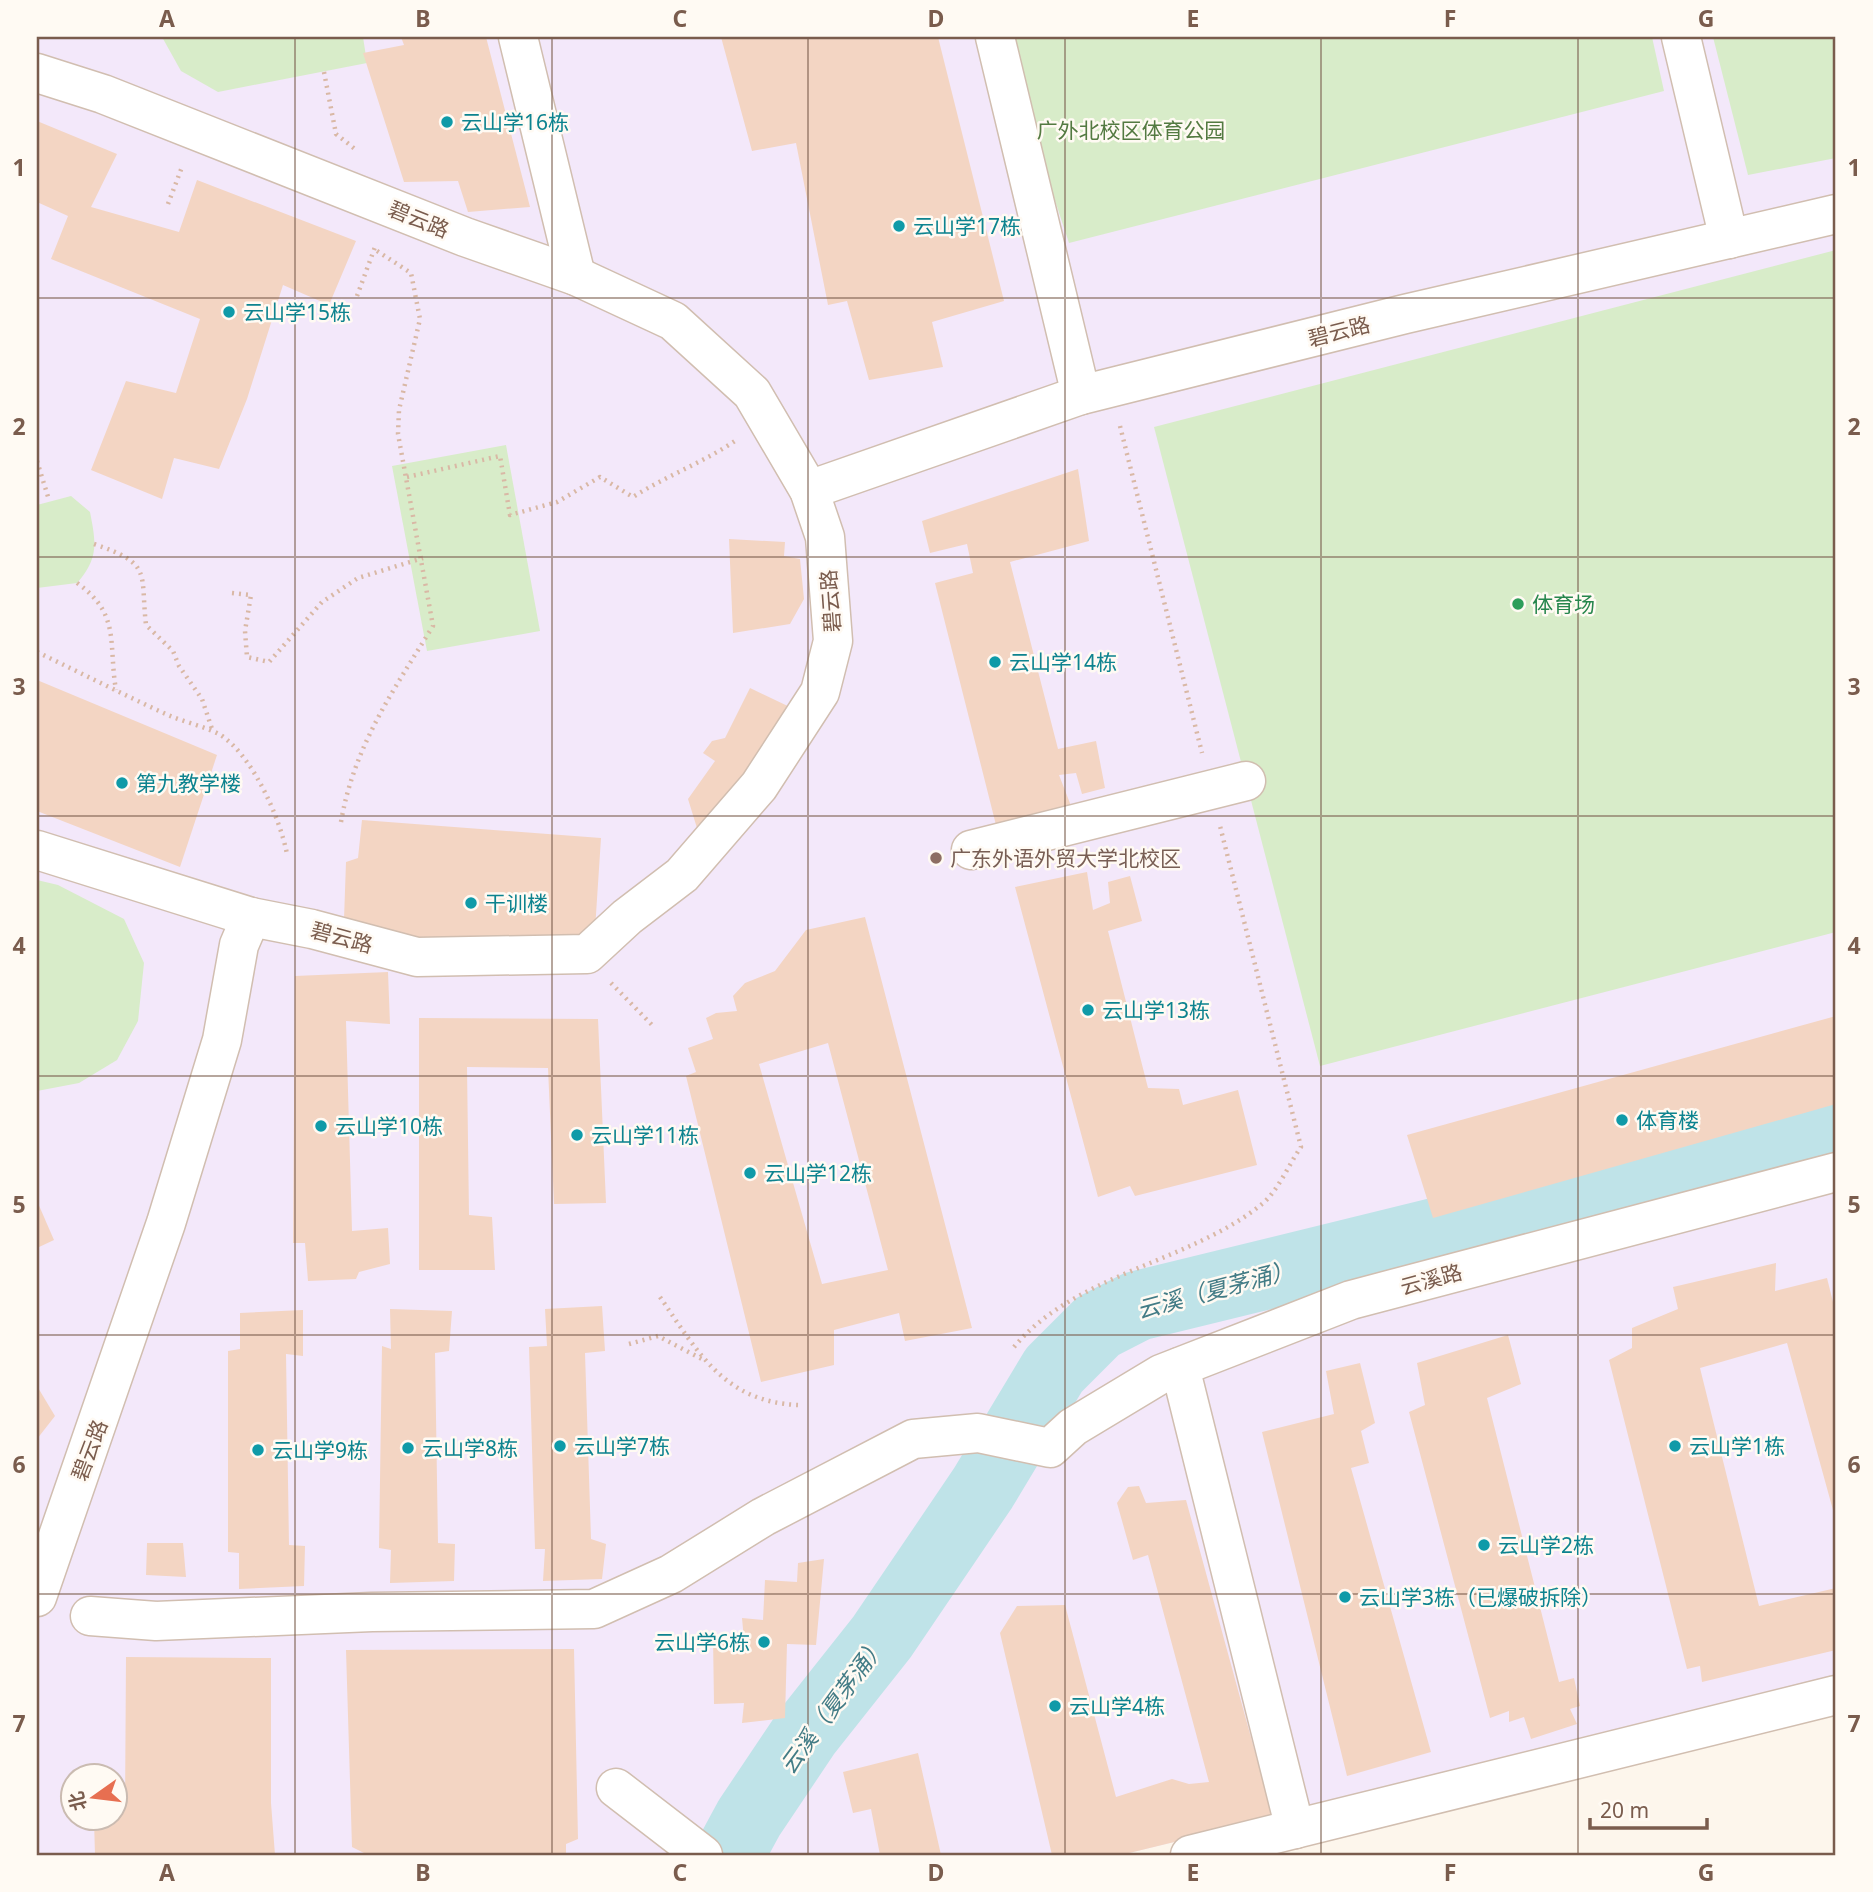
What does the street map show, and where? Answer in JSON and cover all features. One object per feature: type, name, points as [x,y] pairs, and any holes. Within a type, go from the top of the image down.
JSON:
[{"type":"lane","points":[[518,37],[576,276]]},
{"type":"lane","points":[[995,37],[1096,391]]},
{"type":"lane","points":[[1681,37],[1729,239]]},
{"type":"lane","name":"碧云路","points":[[37,73],[103,94],[388,207],[576,276],[673,321],[752,393],[809,490],[825,537],[833,641],[820,692],[759,786],[682,875],[626,917],[587,954],[417,957],[312,929],[251,917],[239,945],[222,1040],[166,1223],[37,1598]]},
{"type":"lane","name":"碧云路","points":[[809,490],[1096,391],[1836,214]]},
{"type":"lane","points":[[971,850],[1228,785]]},
{"type":"lane","points":[[37,850],[251,917]]},
{"type":"lane","name":"云溪路","points":[[90,1616],[156,1621],[372,1612],[594,1609],[671,1574],[763,1517],[913,1439],[978,1433],[1050,1448],[1073,1427],[1161,1374],[1351,1300],[1836,1172]]},
{"type":"lane","points":[[1180,1367],[1295,1829]]},
{"type":"lane","points":[[1190,1855],[1836,1695]]},
{"type":"lane","points":[[616,1788],[698,1850]]},
{"type":"path","points":[[324,72],[336,134],[357,150]]},
{"type":"path","points":[[357,296],[388,207]]},
{"type":"path","points":[[341,822],[345,795],[371,726],[433,626],[423,558],[398,433],[399,410],[420,319],[411,273],[374,249]]},
{"type":"path","points":[[1014,1347],[1024,1335],[1066,1306],[1117,1277],[1215,1233],[1264,1203],[1301,1147],[1228,785],[1096,391]]},
{"type":"path","points":[[407,477],[500,456],[510,515],[557,502],[600,477],[633,497],[669,474],[708,460],[738,439]]},
{"type":"path","points":[[37,461],[49,500]]},
{"type":"path","points":[[94,544],[121,553],[136,564],[146,591],[145,625],[173,651],[179,666],[202,699],[213,732]]},
{"type":"path","points":[[232,593],[251,595],[245,631],[247,657],[269,662],[322,602],[358,578],[423,558]]},
{"type":"path","points":[[77,583],[97,597],[111,625],[116,690]]},
{"type":"path","points":[[37,652],[116,690],[221,735],[244,761],[268,796],[282,827],[286,854]]},
{"type":"path","points":[[587,954],[654,1027]]},
{"type":"path","points":[[660,1297],[703,1359],[723,1381],[772,1404],[798,1405]]},
{"type":"path","points":[[629,1344],[658,1336],[703,1359]]},
{"type":"shaded area","name":"广东外语外贸大学北校区","points":[[37,37],[1836,37],[1836,1680],[1121,1855],[37,1855]]},
{"type":"green space","points":[[162,37],[363,37],[367,63],[218,92],[181,71]]},
{"type":"green space","name":"广外北校区体育公园","points":[[1001,37],[1652,37],[1664,91],[1069,243]]},
{"type":"green space","points":[[1713,37],[1836,37],[1836,158],[1748,175]]},
{"type":"green space","name":"体育场","points":[[1836,250],[1836,932],[1320,1066],[1154,427]]},
{"type":"green space","points":[[506,445],[540,631],[427,651],[392,466]]},
{"type":"green space","points":[[71,496],[90,512],[94,533],[92,558],[77,583],[37,588],[37,505]]},
{"type":"green space","points":[[37,880],[58,885],[124,919],[144,963],[138,1021],[117,1060],[79,1083],[37,1091]]},
{"type":"building","name":"云山学16栋","points":[[401,37],[486,37],[530,207],[468,212],[458,181],[404,182],[363,53],[404,45]]},
{"type":"building","name":"云山学17栋","points":[[721,37],[938,37],[1004,301],[932,322],[943,367],[869,380],[847,301],[828,305],[796,143],[752,151]]},
{"type":"building","name":"云山学15栋","points":[[37,121],[117,154],[91,207],[179,232],[197,180],[356,241],[329,305],[283,285],[247,399],[219,469],[174,458],[162,499],[91,470],[126,381],[176,393],[200,319],[51,259],[68,216],[37,202]]},
{"type":"building","name":"云山学14栋","points":[[1078,469],[1089,541],[1010,562],[1058,749],[1096,741],[1105,788],[1082,794],[1076,773],[1059,775],[1073,811],[997,829],[935,583],[973,573],[967,544],[930,553],[922,521]]},
{"type":"building","points":[[729,539],[785,542],[784,556],[800,559],[804,599],[790,624],[733,633]]},
{"type":"building","name":"第九教学楼","points":[[37,680],[217,755],[180,867],[37,811]]},
{"type":"building","points":[[750,688],[794,709],[701,841],[688,799],[715,761],[703,753],[712,741],[725,738]]},
{"type":"building","name":"干训楼","points":[[362,820],[601,838],[594,945],[343,948],[346,862],[358,858]]},
{"type":"building","name":"云山学13栋","points":[[1087,872],[1093,910],[1110,903],[1108,882],[1130,876],[1142,921],[1108,931],[1148,1088],[1179,1089],[1183,1105],[1238,1090],[1257,1165],[1135,1196],[1130,1186],[1098,1197],[1015,887]]},
{"type":"building","name":"云山学12栋","points":[[865,917],[972,1328],[905,1341],[899,1313],[834,1330],[834,1365],[761,1382],[686,1076],[696,1072],[688,1048],[713,1039],[706,1018],[716,1013],[737,1011],[733,996],[745,983],[775,971],[806,930]],"holes":[[[828,1043],[888,1270],[822,1284],[759,1064]]]},
{"type":"building","name":"云山学10栋","points":[[388,972],[390,1024],[346,1021],[352,1231],[388,1228],[390,1264],[359,1272],[356,1279],[308,1281],[305,1243],[293,1243],[295,976]]},
{"type":"building","name":"体育楼","points":[[1836,1016],[1836,1104],[1433,1218],[1407,1135]]},
{"type":"building","name":"云山学11栋","points":[[419,1018],[598,1019],[606,1203],[554,1204],[548,1068],[467,1067],[469,1215],[492,1217],[495,1270],[419,1270]]},
{"type":"building","points":[[37,1201],[54,1240],[37,1248]]},
{"type":"building","name":"云山学1栋","points":[[1776,1263],[1775,1291],[1827,1278],[1836,1314],[1836,1521],[1787,1343],[1700,1368],[1759,1606],[1836,1588],[1836,1650],[1702,1682],[1700,1666],[1687,1669],[1609,1360],[1632,1348],[1632,1328],[1678,1309],[1673,1287]]},
{"type":"building","name":"云山学7栋","points":[[602,1306],[605,1351],[585,1353],[591,1539],[606,1544],[602,1579],[543,1581],[545,1549],[535,1549],[529,1347],[547,1346],[545,1309]]},
{"type":"building","name":"云山学8栋","points":[[390,1309],[452,1311],[449,1351],[435,1353],[438,1543],[455,1544],[454,1581],[390,1583],[391,1550],[379,1548],[382,1346],[391,1349]]},
{"type":"building","name":"云山学9栋","points":[[303,1310],[303,1356],[286,1354],[289,1545],[305,1546],[304,1586],[239,1589],[239,1553],[228,1552],[228,1351],[240,1349],[240,1313]]},
{"type":"building","name":"云山学2栋","points":[[1508,1335],[1521,1384],[1487,1398],[1559,1682],[1574,1678],[1580,1706],[1570,1709],[1577,1724],[1531,1739],[1524,1717],[1509,1722],[1509,1711],[1490,1718],[1409,1412],[1425,1405],[1417,1363]]},
{"type":"building","name":"云山学3栋（已爆破拆除）","points":[[1360,1363],[1375,1423],[1361,1431],[1369,1463],[1351,1468],[1431,1752],[1347,1776],[1262,1432],[1334,1414],[1326,1371]]},
{"type":"building","points":[[37,1386],[55,1416],[37,1439]]},
{"type":"building","name":"云山学4栋","points":[[1139,1486],[1146,1503],[1186,1500],[1273,1818],[1121,1855],[1052,1855],[1000,1633],[1017,1606],[1065,1605],[1116,1797],[1172,1779],[1189,1784],[1209,1782],[1148,1555],[1133,1560],[1117,1503],[1128,1487]]},
{"type":"building","points":[[147,1543],[183,1543],[186,1577],[146,1575]]},
{"type":"building","name":"云山学6栋","points":[[824,1559],[816,1645],[787,1644],[785,1718],[742,1723],[744,1703],[714,1704],[713,1637],[744,1640],[742,1618],[763,1620],[765,1580],[797,1582],[798,1563]]},
{"type":"building","points":[[574,1649],[578,1839],[566,1844],[566,1855],[368,1855],[352,1847],[346,1650]]},
{"type":"building","points":[[126,1657],[271,1658],[271,1803],[275,1855],[95,1855],[94,1832],[130,1832],[130,1762],[125,1762]]},
{"type":"building","points":[[918,1753],[941,1855],[880,1855],[871,1809],[853,1813],[843,1772]]},
{"type":"waterway","name":"云溪（夏茅涌）","points":[[729,1855],[749,1818],[806,1733],[882,1637],[983,1488],[1054,1370],[1098,1326],[1137,1306],[1439,1232],[1836,1122]]},
{"type":"place","name":"云山学16栋","points":[[447,122]]},
{"type":"place","name":"云山学17栋","points":[[899,226]]},
{"type":"place","name":"云山学15栋","points":[[229,312]]},
{"type":"place","name":"体育场","points":[[1518,604]]},
{"type":"place","name":"云山学14栋","points":[[995,662]]},
{"type":"place","name":"第九教学楼","points":[[122,783]]},
{"type":"place","name":"广东外语外贸大学北校区","points":[[936,858]]},
{"type":"place","name":"干训楼","points":[[471,903]]},
{"type":"place","name":"云山学13栋","points":[[1088,1010]]},
{"type":"place","name":"体育楼","points":[[1622,1120]]},
{"type":"place","name":"云山学10栋","points":[[321,1126]]},
{"type":"place","name":"云山学11栋","points":[[577,1135]]},
{"type":"place","name":"云山学12栋","points":[[750,1173]]},
{"type":"place","name":"云山学7栋","points":[[560,1446]]},
{"type":"place","name":"云山学1栋","points":[[1675,1446]]},
{"type":"place","name":"云山学8栋","points":[[408,1448]]},
{"type":"place","name":"云山学9栋","points":[[258,1450]]},
{"type":"place","name":"云山学2栋","points":[[1484,1545]]},
{"type":"place","name":"云山学3栋（已爆破拆除）","points":[[1345,1597]]},
{"type":"place","name":"云山学6栋","points":[[764,1642]]},
{"type":"place","name":"云山学4栋","points":[[1055,1706]]}]
